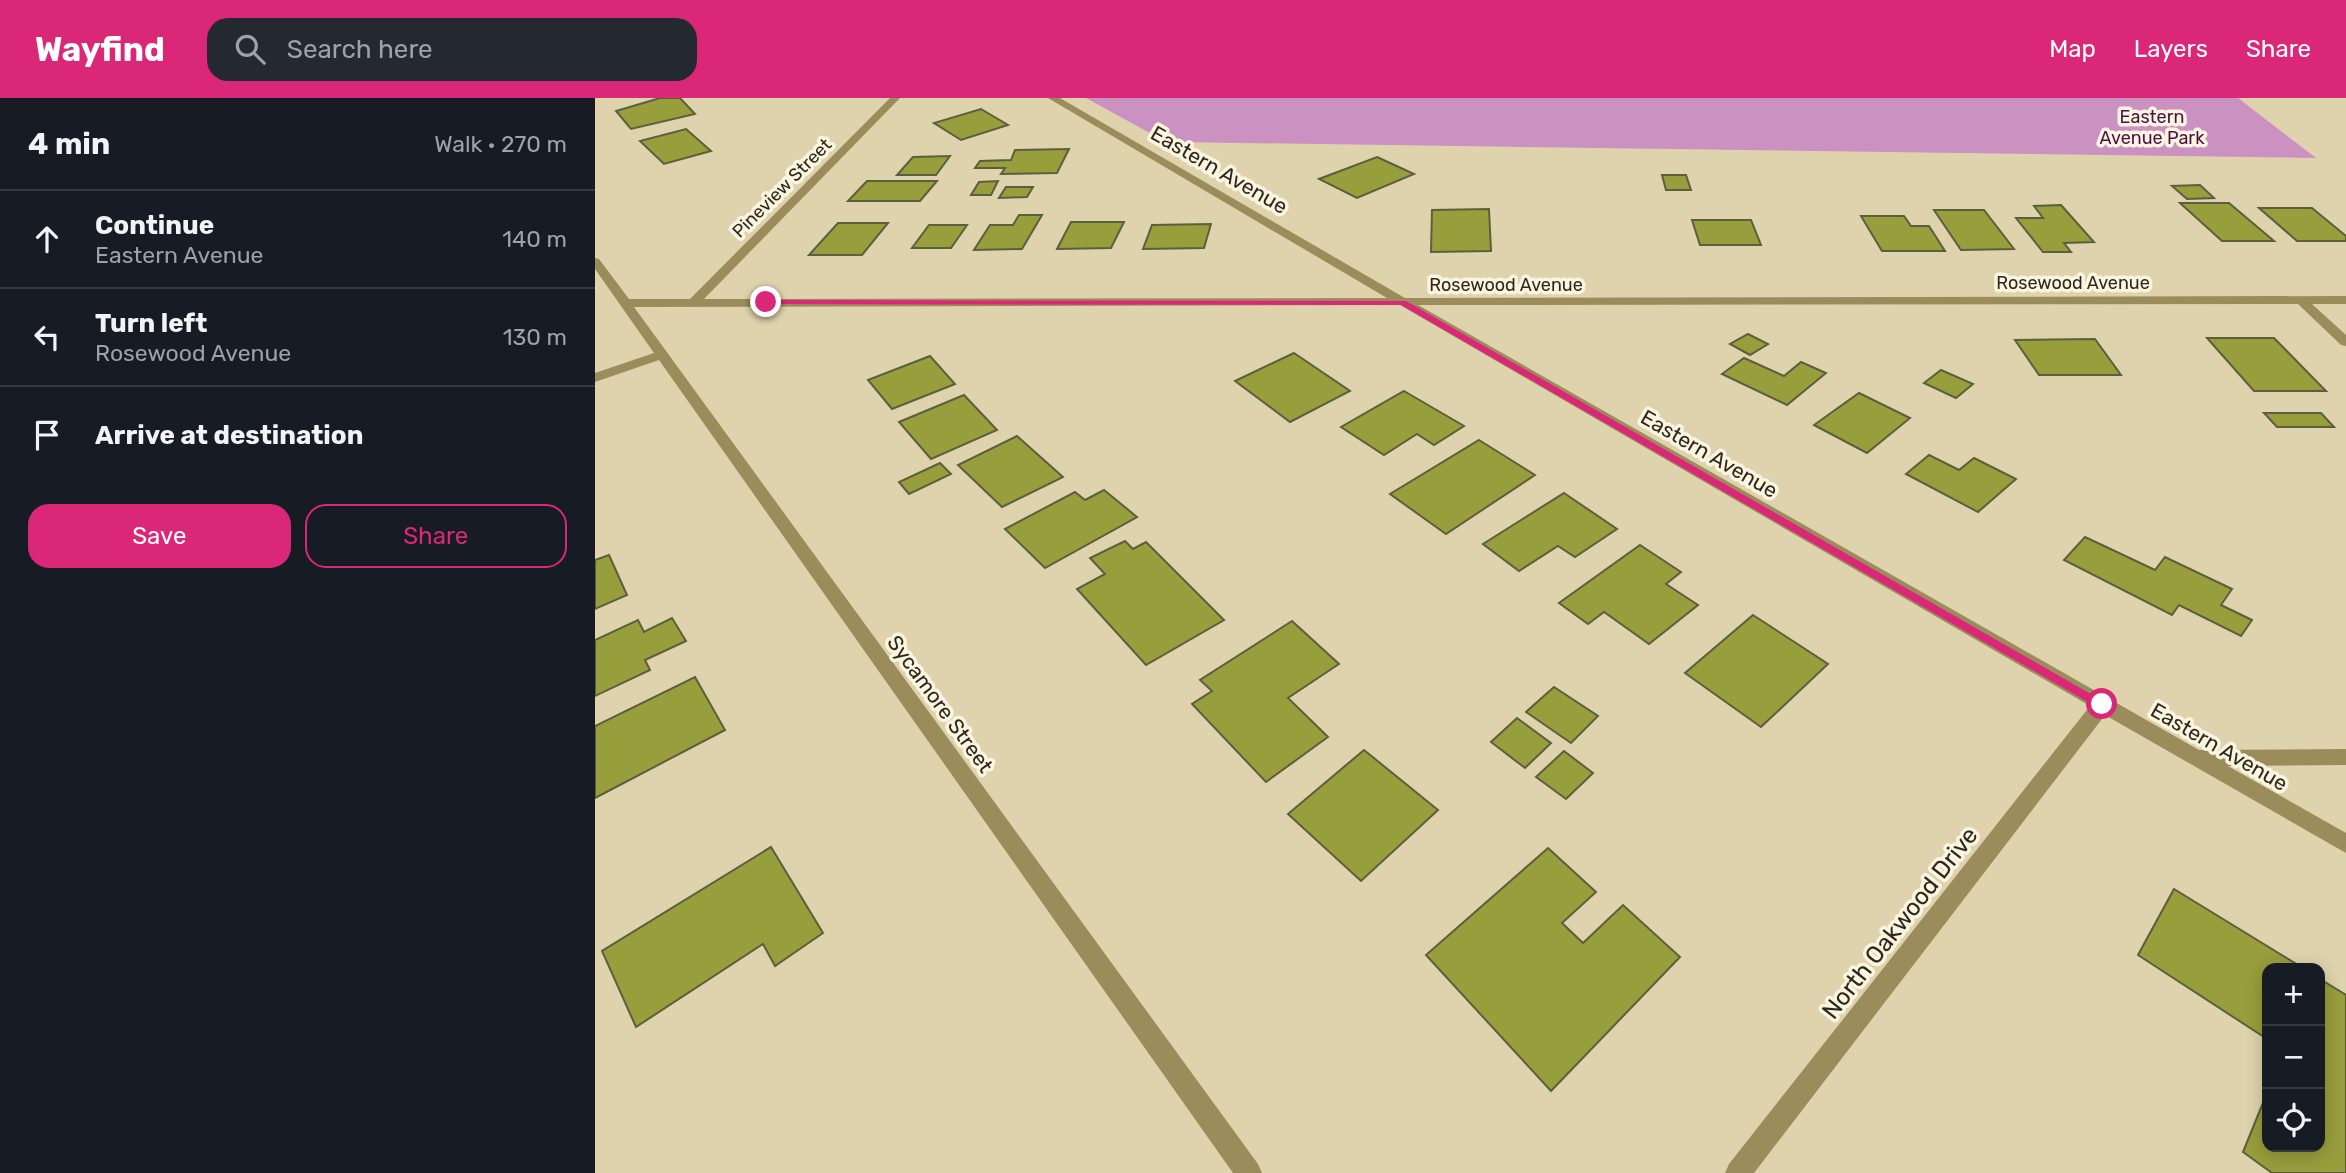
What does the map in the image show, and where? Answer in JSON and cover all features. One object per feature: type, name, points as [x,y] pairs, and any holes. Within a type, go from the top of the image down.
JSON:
[{"type":"street","name":"Pineview Street","points":[[694,302],[895,98]]},
{"type":"street","name":"Eastern Avenue","points":[[1053,98],[2346,844]]},
{"type":"street","name":"Sycamore Street","points":[[595,261],[1249,1173]]},
{"type":"street","points":[[2301,300],[2346,342]]},
{"type":"street","name":"Rosewood Avenue","points":[[625,303],[2346,300]]},
{"type":"street","points":[[595,378],[662,355]]},
{"type":"street","name":"North Oakwood Drive","points":[[1738,1173],[2102,704]]},
{"type":"street","points":[[2197,758],[2346,757]]},
{"type":"green space","name":"Eastern Avenue Park","points":[[1086,98],[2238,98],[2316,158],[1173,142],[1146,131]]},
{"type":"building","points":[[660,98],[680,98],[695,114],[631,129],[616,111]]},
{"type":"building","points":[[981,109],[1008,125],[961,140],[934,123]]},
{"type":"building","points":[[686,129],[711,151],[664,164],[640,141]]},
{"type":"building","points":[[1069,149],[1057,173],[1001,174],[1005,168],[975,168],[980,161],[1011,160],[1015,150]]},
{"type":"building","points":[[950,156],[936,175],[897,175],[913,157]]},
{"type":"building","points":[[1377,157],[1414,174],[1357,198],[1319,179]]},
{"type":"building","points":[[1662,175],[1686,175],[1691,190],[1666,190]]},
{"type":"building","points":[[867,181],[937,181],[920,201],[848,201]]},
{"type":"building","points":[[998,181],[991,195],[971,195],[979,182]]},
{"type":"building","points":[[2200,185],[2214,198],[2187,199],[2172,186]]},
{"type":"building","points":[[1006,187],[1033,187],[1027,197],[999,198]]},
{"type":"building","points":[[2180,203],[2229,203],[2274,241],[2222,241]]},
{"type":"building","points":[[2061,205],[2094,242],[2064,243],[2071,252],[2043,252],[2016,218],[2043,218],[2034,206]]},
{"type":"building","points":[[2259,208],[2312,208],[2346,236],[2346,241],[2297,241]]},
{"type":"building","points":[[1489,209],[1491,251],[1431,252],[1432,210]]},
{"type":"building","points":[[1934,210],[1984,210],[2014,249],[1961,250]]},
{"type":"building","points":[[1019,215],[1042,215],[1022,249],[974,250],[990,225],[1013,225]]},
{"type":"building","points":[[1861,216],[1904,216],[1911,226],[1929,226],[1945,251],[1882,251]]},
{"type":"building","points":[[1692,220],[1751,220],[1761,245],[1700,245]]},
{"type":"building","points":[[1071,222],[1124,222],[1111,248],[1057,249]]},
{"type":"building","points":[[838,223],[888,223],[862,255],[809,255]]},
{"type":"building","points":[[1211,224],[1204,248],[1143,249],[1152,225]]},
{"type":"building","points":[[929,225],[967,225],[951,248],[912,248]]},
{"type":"building","points":[[1748,334],[1768,344],[1750,355],[1730,344]]},
{"type":"building","points":[[2207,338],[2274,338],[2326,391],[2254,391]]},
{"type":"building","points":[[2095,339],[2121,375],[2039,375],[2015,340]]},
{"type":"building","points":[[1294,353],[1350,391],[1290,422],[1235,381]]},
{"type":"building","points":[[930,356],[955,384],[892,409],[868,380]]},
{"type":"building","points":[[1744,358],[1784,376],[1801,362],[1826,373],[1787,405],[1722,374]]},
{"type":"building","points":[[1941,370],[1973,384],[1956,398],[1924,383]]},
{"type":"building","points":[[1404,391],[1464,426],[1434,445],[1417,434],[1384,455],[1341,427]]},
{"type":"building","points":[[1859,393],[1910,418],[1867,453],[1814,425]]},
{"type":"building","points":[[964,395],[997,430],[931,459],[899,422]]},
{"type":"building","points":[[2264,413],[2321,413],[2334,427],[2277,427]]},
{"type":"building","points":[[1017,436],[1063,477],[1002,507],[958,465]]},
{"type":"building","points":[[1479,440],[1535,475],[1446,534],[1390,494]]},
{"type":"building","points":[[1929,455],[1959,470],[1974,458],[2016,479],[1978,512],[1906,474]]},
{"type":"building","points":[[940,463],[951,474],[909,494],[899,482]]},
{"type":"building","points":[[1104,490],[1137,517],[1045,568],[1005,529],[1075,492],[1085,500]]},
{"type":"building","points":[[1564,493],[1617,529],[1575,557],[1558,546],[1519,571],[1483,544]]},
{"type":"building","points":[[2085,537],[2155,570],[2165,557],[2232,589],[2221,605],[2252,620],[2241,636],[2179,605],[2172,615],[2064,560]]},
{"type":"building","points":[[1125,541],[1133,549],[1146,542],[1224,620],[1146,665],[1077,589],[1105,574],[1090,558]]},
{"type":"building","points":[[1640,545],[1681,572],[1666,584],[1698,605],[1649,644],[1604,612],[1588,624],[1559,603]]},
{"type":"building","points":[[609,555],[627,595],[595,609],[595,560]]},
{"type":"building","points":[[1753,615],[1828,664],[1761,727],[1685,673]]},
{"type":"building","points":[[672,618],[686,641],[645,660],[650,670],[595,696],[595,640],[638,620],[644,632]]},
{"type":"building","points":[[1292,621],[1339,664],[1288,698],[1328,737],[1266,782],[1192,704],[1212,691],[1200,680]]},
{"type":"building","points":[[695,677],[725,730],[595,798],[595,726]]},
{"type":"building","points":[[1554,687],[1598,716],[1571,743],[1526,712]]},
{"type":"building","points":[[1517,718],[1551,743],[1525,768],[1491,742]]},
{"type":"building","points":[[1364,750],[1438,810],[1361,881],[1288,814]]},
{"type":"building","points":[[1564,751],[1593,773],[1566,799],[1536,777]]},
{"type":"building","points":[[771,847],[823,933],[775,966],[763,944],[636,1027],[602,951]]},
{"type":"building","points":[[1548,848],[1596,892],[1562,923],[1583,943],[1623,905],[1680,957],[1551,1091],[1426,955]]},
{"type":"building","points":[[2174,889],[2295,963],[2262,963],[2262,1036],[2138,955]]},
{"type":"building","points":[[2325,982],[2346,995],[2346,1173],[2272,1173],[2243,1152],[2262,1105],[2262,1152],[2325,1152]]},
{"type":"route","points":[[766,302],[1403,302],[2102,704]]}]
